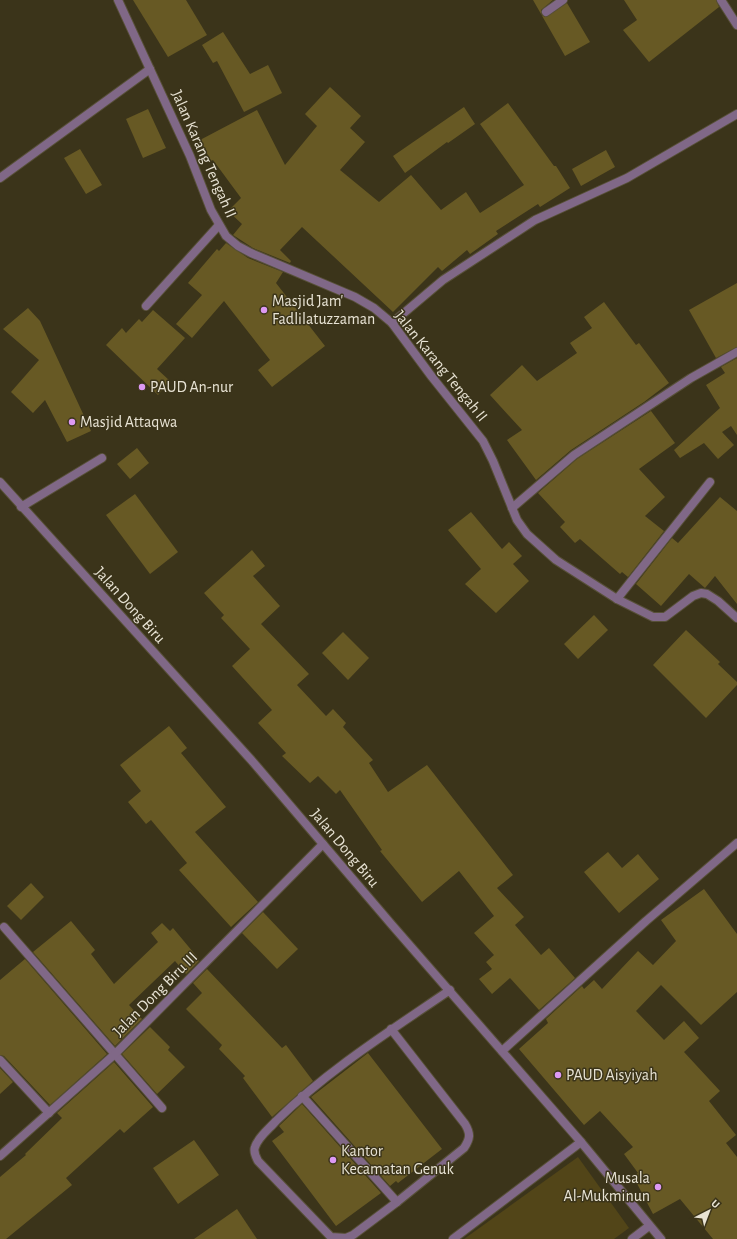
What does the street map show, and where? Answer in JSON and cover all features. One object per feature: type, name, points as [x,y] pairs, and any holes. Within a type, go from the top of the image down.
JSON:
[{"type":"street","name":"Jalan Karang Tengah II","points":[[118,0],[190,156],[211,210],[226,236],[238,246],[355,297],[374,308],[392,323],[432,377],[483,441],[493,461],[512,508],[527,534],[556,560],[617,599],[645,614],[659,618],[666,617],[693,596],[701,593],[707,594],[718,601],[737,618]]},
{"type":"street","points":[[546,12],[563,0]]},
{"type":"street","points":[[721,0],[737,25]]},
{"type":"street","points":[[0,178],[150,69]]},
{"type":"street","points":[[392,323],[443,280],[535,220],[627,178],[737,114]]},
{"type":"street","points":[[146,306],[219,225]]},
{"type":"street","points":[[512,508],[574,455],[691,378],[737,352]]},
{"type":"street","points":[[21,506],[102,458]]},
{"type":"street","name":"Jalan Dong Biru","points":[[0,482],[253,762],[392,925],[581,1142],[661,1239]]},
{"type":"street","points":[[617,599],[710,482]]},
{"type":"street","points":[[502,1051],[646,921],[737,843]]},
{"type":"street","name":"Jalan Dong Biru III","points":[[0,1156],[115,1054],[323,844]]},
{"type":"street","points":[[4,927],[162,1108]]},
{"type":"street","points":[[391,1029],[466,1124],[470,1136],[464,1148],[353,1235],[346,1238],[331,1237],[258,1161],[254,1154],[257,1142],[302,1096],[391,1029],[450,990]]},
{"type":"street","points":[[0,1060],[49,1113]]},
{"type":"street","points":[[302,1096],[397,1202]]},
{"type":"street","points":[[453,1239],[581,1142]]},
{"type":"street","points":[[632,1239],[649,1226]]},
{"type":"shaded area","points":[[578,1157],[629,1228],[614,1239],[464,1239]]},
{"type":"building","points":[[133,0],[186,0],[207,35],[168,57]]},
{"type":"building","points":[[533,0],[553,0],[541,10],[541,14]]},
{"type":"building","points":[[624,0],[716,0],[719,7],[649,62],[623,30],[637,20]]},
{"type":"building","points":[[567,3],[590,42],[565,56],[542,15],[546,17]]},
{"type":"building","points":[[223,32],[250,74],[268,65],[282,93],[244,112],[217,61],[213,63],[202,45]]},
{"type":"building","points":[[330,87],[361,116],[350,128],[365,142],[340,170],[379,202],[411,175],[441,210],[466,192],[480,213],[524,185],[480,124],[508,103],[554,166],[556,166],[570,188],[540,207],[538,204],[496,231],[498,234],[470,254],[467,250],[442,271],[438,267],[393,312],[302,227],[280,250],[291,261],[290,263],[253,248],[233,235],[242,224],[228,211],[241,198],[213,160],[211,161],[200,140],[257,110],[285,165],[317,126],[305,114]]},
{"type":"building","points":[[464,107],[475,124],[448,143],[447,142],[405,173],[393,156]]},
{"type":"building","points":[[148,109],[166,148],[143,158],[126,119]]},
{"type":"building","points":[[80,149],[102,185],[86,194],[64,158]]},
{"type":"building","points":[[606,150],[615,167],[581,186],[572,169]]},
{"type":"building","points":[[226,243],[248,258],[283,272],[276,283],[325,346],[272,387],[258,370],[270,360],[224,301],[192,338],[176,324],[202,295],[188,283],[217,249],[219,251]]},
{"type":"building","points":[[737,283],[737,347],[716,358],[689,310]]},
{"type":"building","points":[[604,302],[636,345],[639,343],[669,383],[644,402],[571,450],[536,480],[507,440],[522,430],[490,395],[522,365],[537,381],[577,353],[570,343],[592,328],[584,317]]},
{"type":"building","points":[[28,308],[40,321],[91,431],[67,442],[45,400],[33,413],[11,392],[39,360],[3,329]]},
{"type":"building","points":[[153,310],[185,338],[157,369],[170,381],[158,395],[106,345],[122,328],[126,333],[139,319],[142,322]]},
{"type":"building","points":[[737,358],[737,435],[731,426],[722,432],[734,445],[718,459],[704,443],[680,458],[674,450],[720,408],[706,385],[725,373],[721,367]]},
{"type":"building","points":[[651,411],[675,443],[639,469],[665,497],[645,516],[664,531],[628,577],[622,572],[620,574],[580,539],[575,543],[560,527],[565,522],[538,493],[577,459]]},
{"type":"building","points":[[137,448],[149,463],[130,479],[117,464]]},
{"type":"building","points":[[135,494],[178,552],[150,574],[106,515]]},
{"type":"building","points":[[720,497],[737,511],[737,604],[715,576],[705,588],[689,574],[661,606],[636,584],[672,538],[678,543]]},
{"type":"building","points":[[471,512],[502,549],[509,542],[522,556],[513,564],[529,581],[496,613],[465,584],[481,569],[448,530]]},
{"type":"building","points":[[252,550],[265,566],[253,576],[280,606],[261,624],[309,674],[297,685],[326,716],[333,709],[346,723],[343,727],[373,760],[369,763],[388,792],[427,765],[513,875],[497,888],[524,917],[515,925],[541,955],[549,948],[575,978],[539,1010],[510,978],[492,994],[479,979],[492,969],[486,962],[494,955],[474,933],[494,916],[459,871],[422,902],[380,851],[382,850],[340,790],[336,794],[318,776],[310,783],[282,756],[286,753],[258,723],[272,710],[232,666],[250,649],[221,618],[224,615],[204,593]]},
{"type":"building","points":[[594,615],[608,630],[578,659],[564,644]]},
{"type":"building","points":[[686,630],[720,662],[718,664],[737,682],[737,685],[706,718],[653,665]]},
{"type":"building","points":[[343,632],[369,658],[348,680],[322,653]]},
{"type":"building","points":[[169,726],[187,748],[181,753],[226,807],[195,832],[258,902],[231,927],[179,870],[187,863],[151,820],[146,824],[128,802],[141,791],[120,765]]},
{"type":"building","points":[[608,852],[622,868],[638,854],[659,879],[619,913],[584,872]]},
{"type":"building","points":[[31,883],[44,897],[21,920],[7,906]]},
{"type":"building","points":[[704,889],[737,934],[737,992],[701,1025],[661,985],[636,1011],[664,1040],[684,1021],[699,1038],[684,1052],[720,1091],[709,1101],[736,1135],[726,1143],[737,1157],[737,1239],[713,1239],[680,1199],[653,1214],[633,1176],[638,1173],[624,1154],[633,1147],[600,1111],[584,1125],[519,1049],[548,1023],[546,1019],[582,986],[584,989],[594,980],[602,989],[638,951],[653,965],[676,941],[661,920]]},
{"type":"building","points":[[263,912],[298,949],[277,969],[242,933]]},
{"type":"building","points":[[71,921],[95,950],[91,954],[114,984],[158,942],[151,933],[162,923],[170,931],[173,928],[199,961],[186,974],[175,961],[129,1005],[142,1019],[115,1046],[33,952]]},
{"type":"building","points":[[25,959],[107,1054],[50,1105],[4,1056],[0,1055],[0,980]]},
{"type":"building","points":[[207,969],[282,1048],[286,1045],[313,1081],[272,1117],[243,1078],[245,1076],[219,1049],[222,1045],[186,1009],[202,993],[193,983]]},
{"type":"building","points":[[150,1027],[170,1047],[168,1050],[185,1067],[157,1094],[122,1054]]},
{"type":"building","points":[[368,1053],[442,1149],[398,1183],[396,1181],[390,1186],[311,1097]]},
{"type":"building","points":[[114,1062],[153,1107],[124,1133],[120,1129],[66,1178],[72,1185],[6,1239],[0,1239],[0,1177],[26,1155],[25,1154],[62,1118],[57,1113]]},
{"type":"building","points":[[0,1068],[13,1082],[0,1094]]},
{"type":"building","points":[[302,1104],[381,1193],[336,1226],[272,1141],[284,1132],[279,1126]]},
{"type":"building","points":[[194,1140],[219,1175],[178,1204],[153,1168]]},
{"type":"building","points":[[237,1209],[257,1239],[194,1239]]},
{"type":"place","name":"Masjid Jam' Fadlilatuzzaman","points":[[264,310]]},
{"type":"place","name":"PAUD An-nur","points":[[142,387]]},
{"type":"place","name":"Masjid Attaqwa","points":[[72,422]]},
{"type":"place","name":"PAUD Aisyiyah","points":[[558,1075]]},
{"type":"place","name":"Kantor Kecamatan Genuk","points":[[333,1160]]},
{"type":"place","name":"Musala Al-Mukminun","points":[[658,1187]]}]
